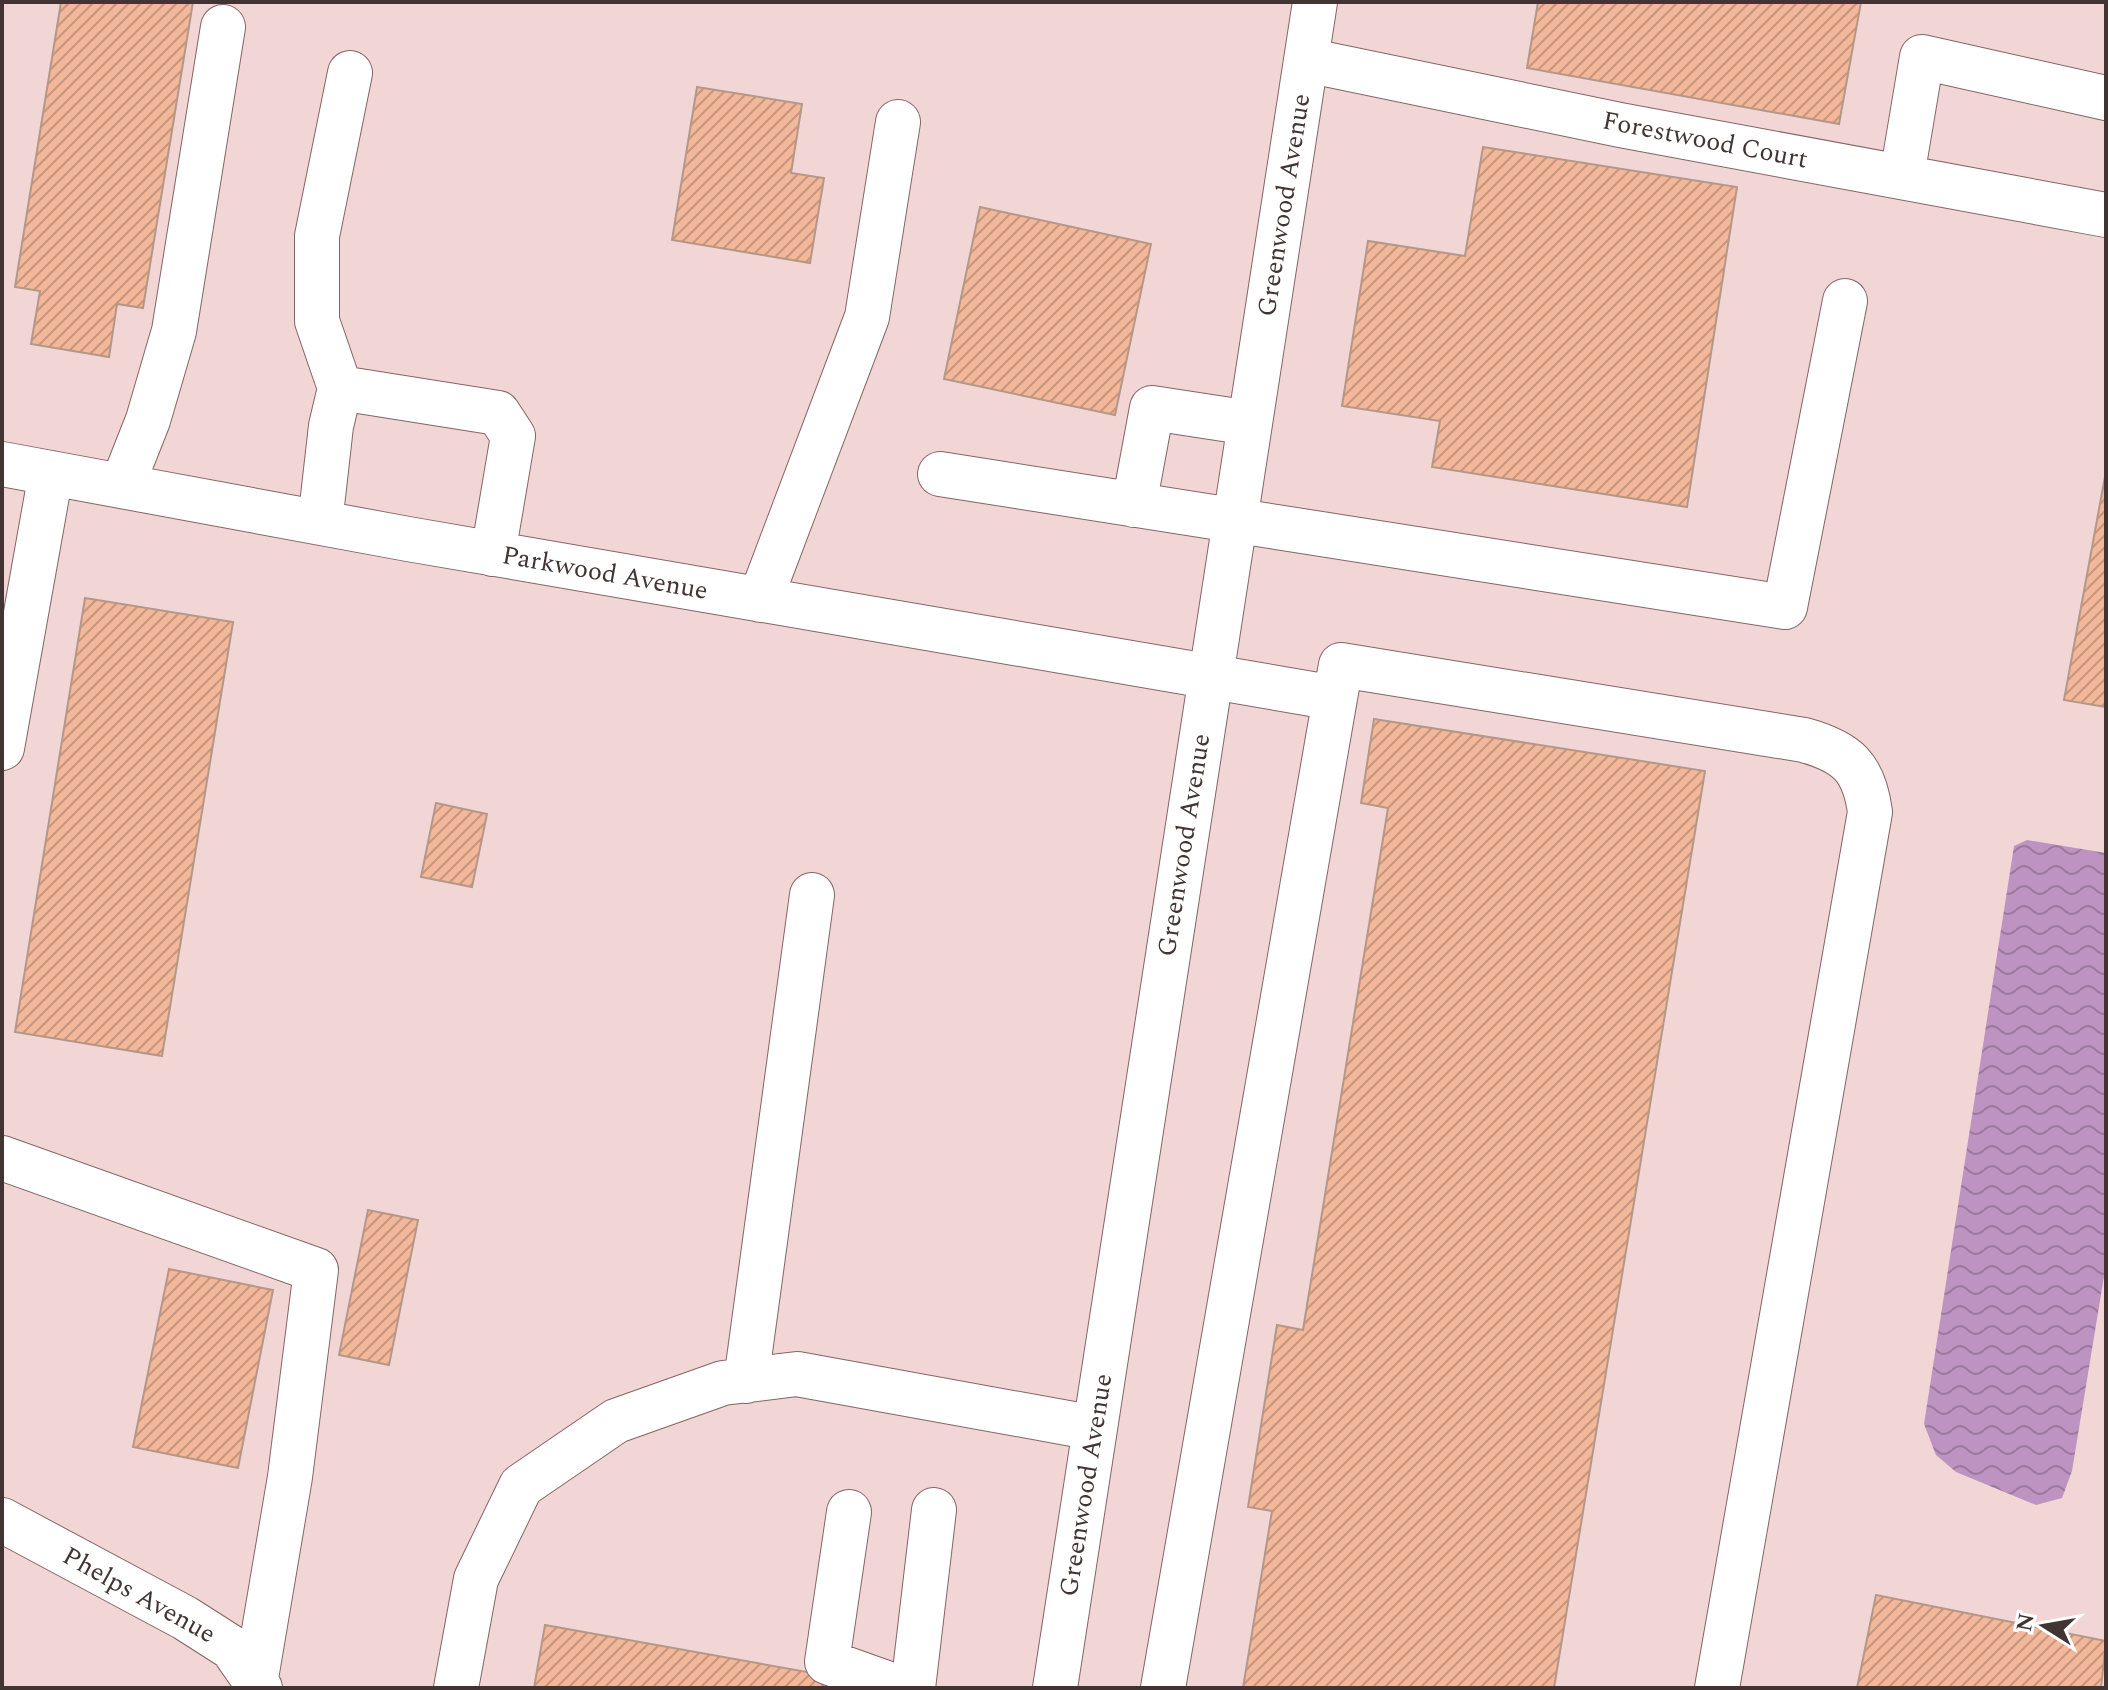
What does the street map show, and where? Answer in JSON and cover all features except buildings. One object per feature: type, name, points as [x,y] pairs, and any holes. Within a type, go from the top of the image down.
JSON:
[{"type":"street","name":"Greenwood Avenue","points":[[1055,1688],[1315,2]]},
{"type":"street","points":[[122,486],[148,420],[174,331],[223,27]]},
{"type":"street","points":[[1902,176],[1922,57],[2106,98]]},
{"type":"street","name":"Forestwood Court","points":[[1306,60],[1620,125],[2106,215]]},
{"type":"street","points":[[320,523],[331,426],[340,388],[317,321],[317,236],[350,73]]},
{"type":"street","points":[[760,600],[867,317],[898,122]]},
{"type":"street","points":[[940,474],[1785,607],[1845,301]]},
{"type":"street","points":[[340,388],[498,413],[513,436],[493,554]]},
{"type":"street","points":[[1134,505],[1152,408],[1250,423]]},
{"type":"street","name":"Parkwood Avenue","points":[[2,464],[493,554],[1335,698]]},
{"type":"street","points":[[2,748],[51,473]]},
{"type":"street","points":[[1163,1688],[1341,665],[1804,740],[1845,757],[1861,774],[1870,812],[1717,1688]]},
{"type":"street","points":[[746,1381],[812,895]]},
{"type":"street","points":[[2,1158],[316,1270],[290,1477],[258,1683]]},
{"type":"street","points":[[456,1688],[476,1579],[521,1486],[616,1421],[723,1383],[797,1374],[1095,1428]]},
{"type":"street","points":[[913,1688],[934,1510]]},
{"type":"street","points":[[849,1512],[827,1662],[900,1688]]},
{"type":"street","name":"Phelps Avenue","points":[[2,1520],[185,1618],[232,1648],[258,1683]]},
{"type":"shaded area","points":[[2,2],[2106,2],[2106,1688],[2,1688]]},
{"type":"water","points":[[2027,840],[2106,853],[2106,1264],[2072,1471],[2062,1498],[2036,1505],[1956,1472],[1936,1455],[1924,1424],[2014,846]]}]
